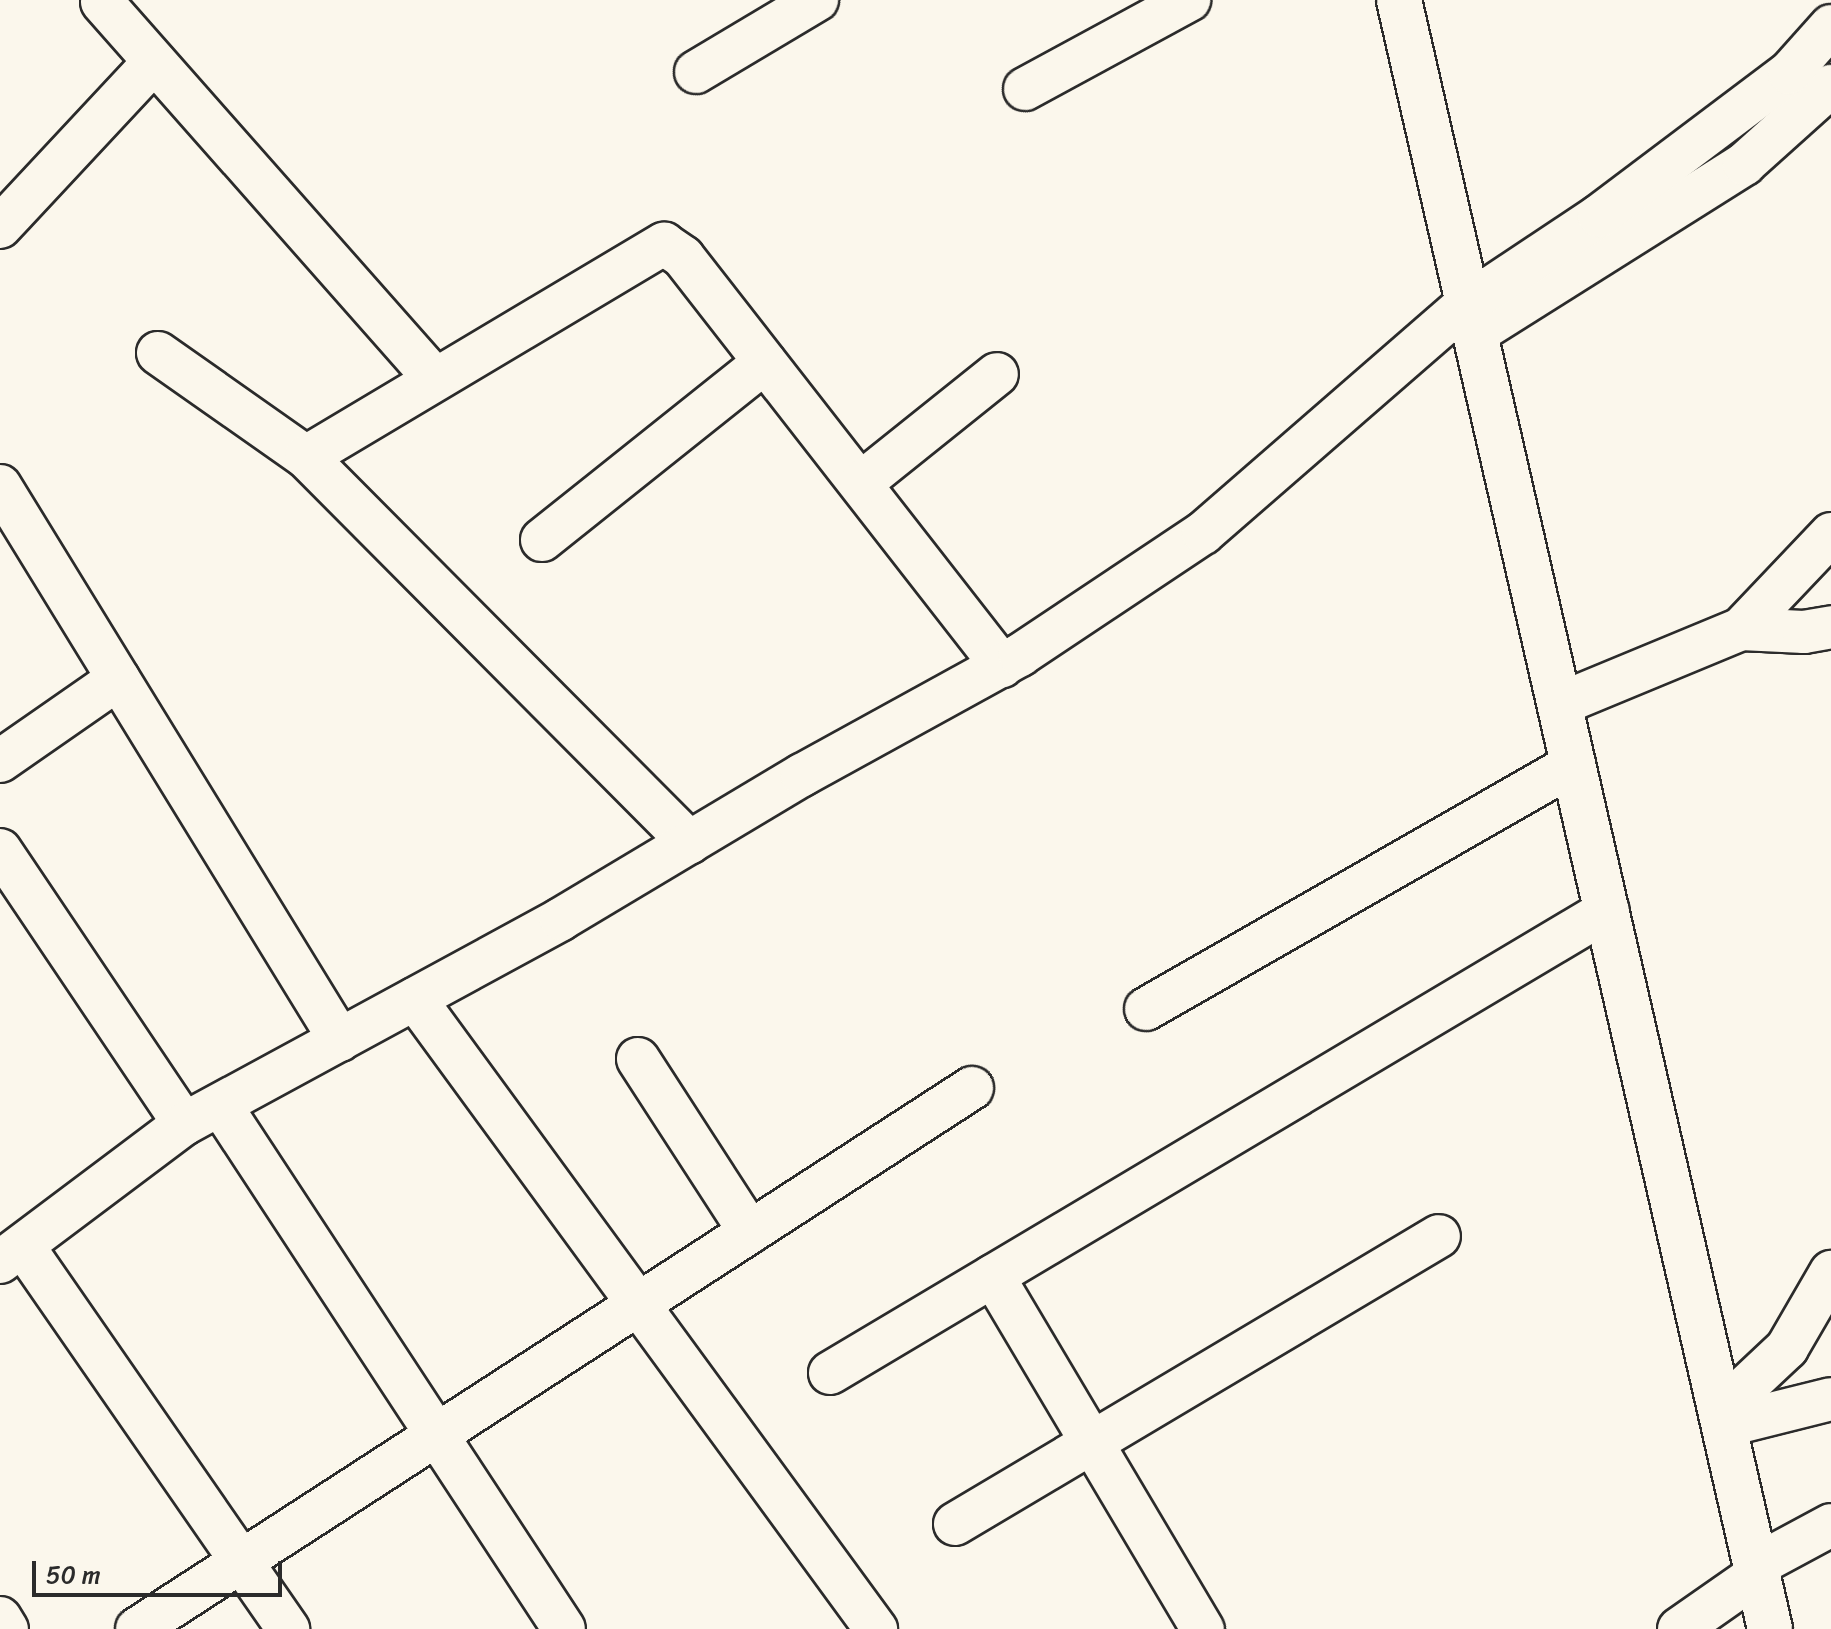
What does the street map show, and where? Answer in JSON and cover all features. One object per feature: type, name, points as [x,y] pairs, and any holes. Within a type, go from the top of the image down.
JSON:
[{"type":"highway","points":[[1399,0],[1770,1629]]},
{"type":"street","points":[[696,72],[817,0]]},
{"type":"street","points":[[1025,89],[1189,0]]},
{"type":"street","points":[[102,2],[435,379]]},
{"type":"street","points":[[288,1629],[242,1561],[12,1254],[203,1115],[415,999],[1002,666],[1203,533],[1599,216],[1789,73],[1831,26]]},
{"type":"street","points":[[0,227],[154,62]]},
{"type":"street","points":[[1472,318],[1744,164],[1827,100],[1789,73]]},
{"type":"street","points":[[306,457],[664,244],[683,257],[1002,666]]},
{"type":"street","points":[[158,353],[306,457],[690,843]]},
{"type":"street","points":[[542,540],[765,362]]},
{"type":"street","points":[[861,483],[997,374]]},
{"type":"street","points":[[0,486],[340,1040]]},
{"type":"street","points":[[1560,704],[1741,629],[1831,534]]},
{"type":"street","points":[[1741,629],[1804,632],[1831,627]]},
{"type":"street","points":[[0,761],[118,679]]},
{"type":"street","points":[[1146,1009],[1574,764]]},
{"type":"street","points":[[0,850],[203,1115],[436,1435],[564,1629]]},
{"type":"street","points":[[830,1373],[1608,910]]},
{"type":"street","points":[[415,999],[876,1629]]},
{"type":"street","points":[[638,1059],[750,1232]]},
{"type":"street","points":[[137,1629],[972,1088]]},
{"type":"street","points":[[955,1524],[1439,1236]]},
{"type":"street","points":[[1721,1418],[1787,1348],[1831,1272]]},
{"type":"street","points":[[993,1276],[1203,1629]]},
{"type":"street","points":[[1721,1418],[1831,1399]]},
{"type":"street","points":[[1679,1629],[1756,1570],[1831,1525]]},
{"type":"street","points":[[0,1618],[7,1629]]}]
